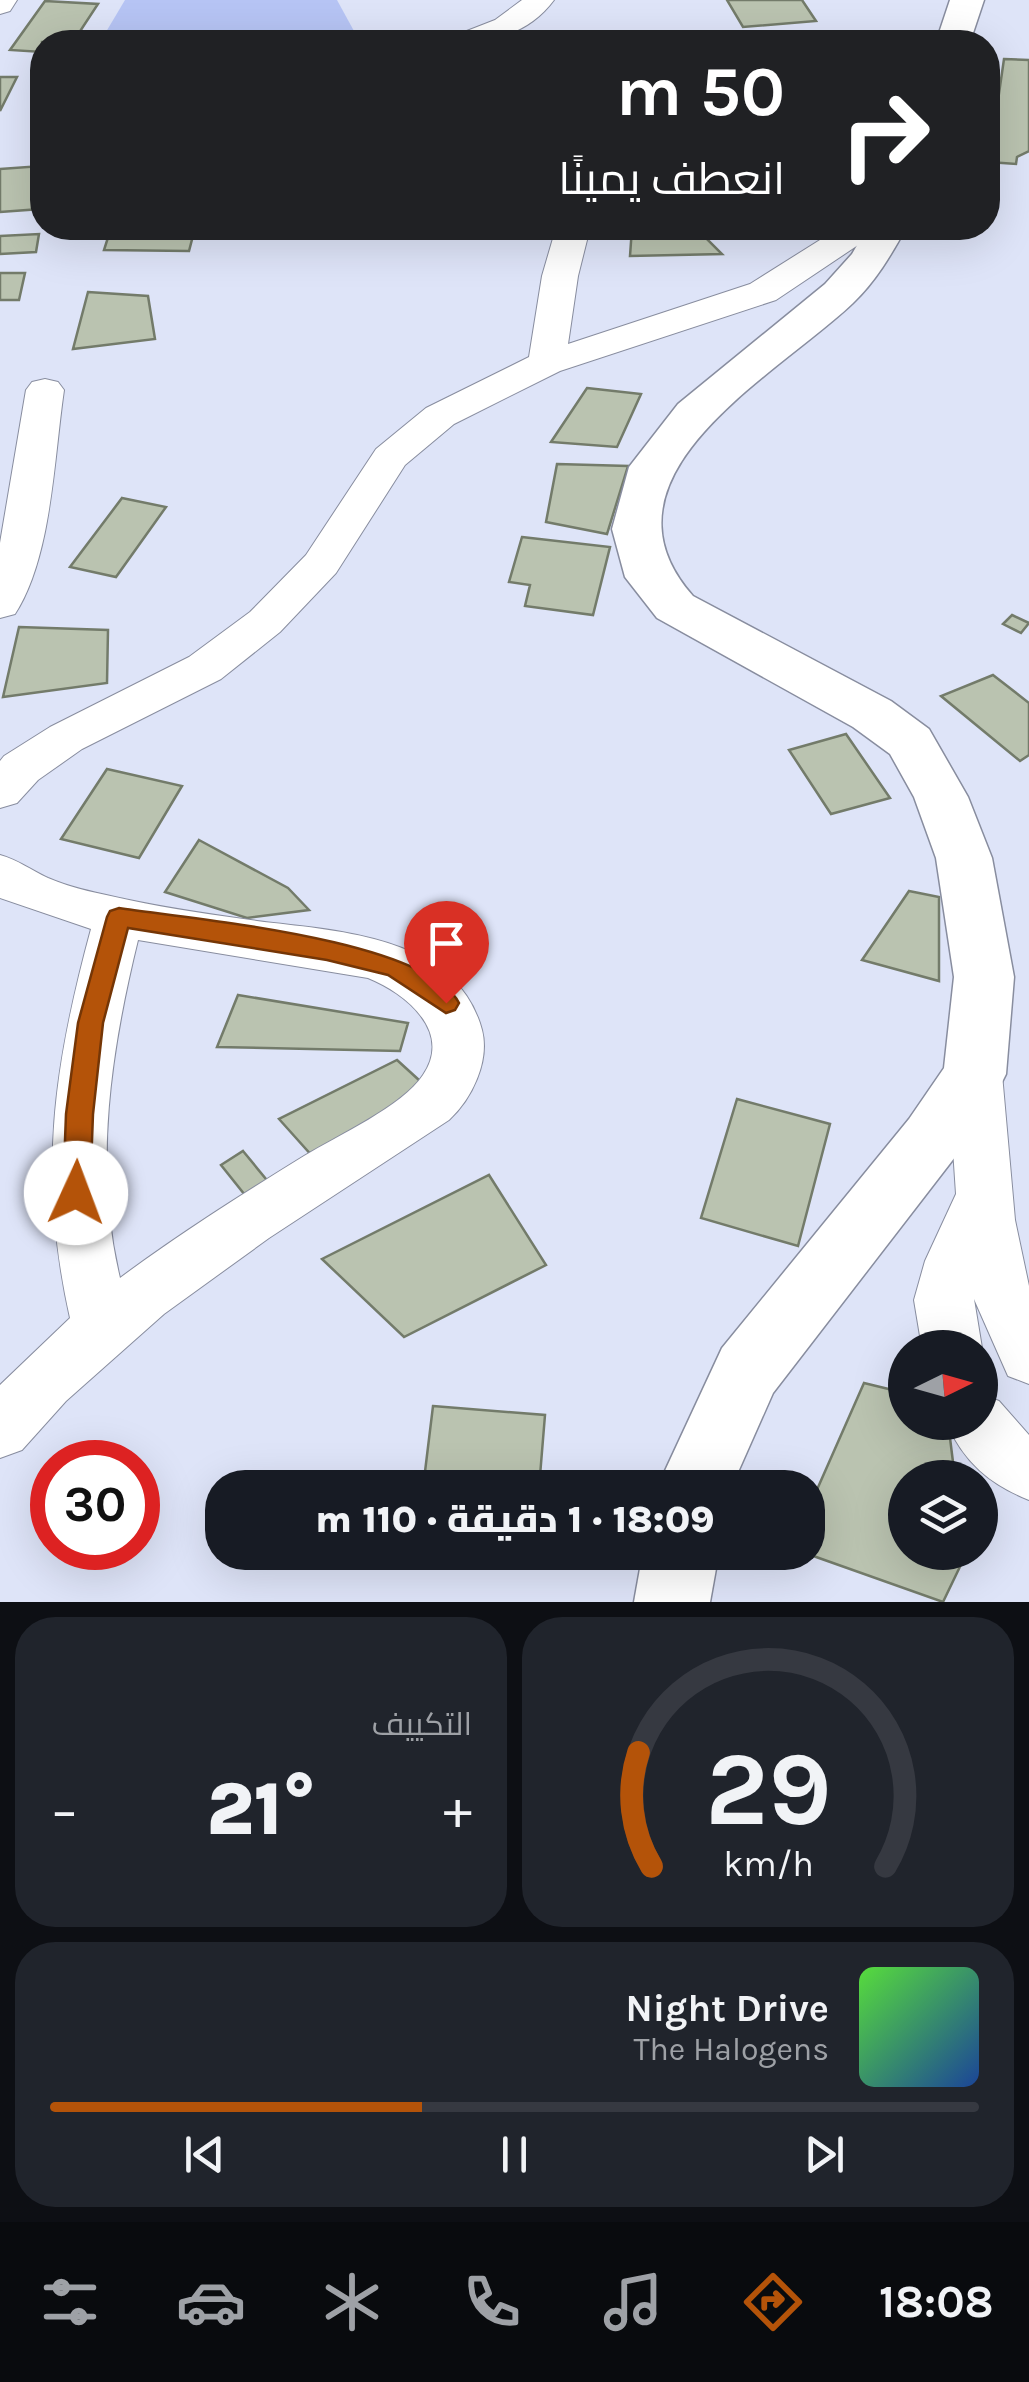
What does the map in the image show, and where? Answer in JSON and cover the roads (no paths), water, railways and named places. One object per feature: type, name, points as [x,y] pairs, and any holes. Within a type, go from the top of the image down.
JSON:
[{"type":"street","points":[[495,30],[540,0]]},
{"type":"street","points":[[957,30],[967,0]]},
{"type":"street","points":[[547,363],[560,276],[570,240]]},
{"type":"street","points":[[7,771],[205,668],[265,622],[321,564],[390,457],[440,416],[547,363],[763,292],[844,240]]},
{"type":"street","points":[[879,240],[840,293],[694,413],[652,467],[636,529],[649,577],[675,607],[872,714],[910,742],[941,797],[964,858],[984,977],[975,1074],[981,1200],[1005,1301],[1029,1356]]},
{"type":"street","points":[[0,604],[21,542],[45,390]]},
{"type":"street","points":[[0,873],[48,899],[119,917],[327,951],[395,967],[446,1003],[454,1021],[457,1052],[444,1090],[415,1116],[200,1251],[102,1326],[34,1389],[0,1429]]},
{"type":"street","points":[[102,1326],[87,1270],[76,1193],[90,1023],[119,917]]},
{"type":"street","points":[[702,1470],[747,1371],[932,1138],[975,1074]]},
{"type":"street","points":[[949,1330],[944,1300],[954,1261],[981,1200]]},
{"type":"street","points":[[991,1440],[1001,1452],[1029,1470]]},
{"type":"street","points":[[672,1602],[678,1570]]}]
